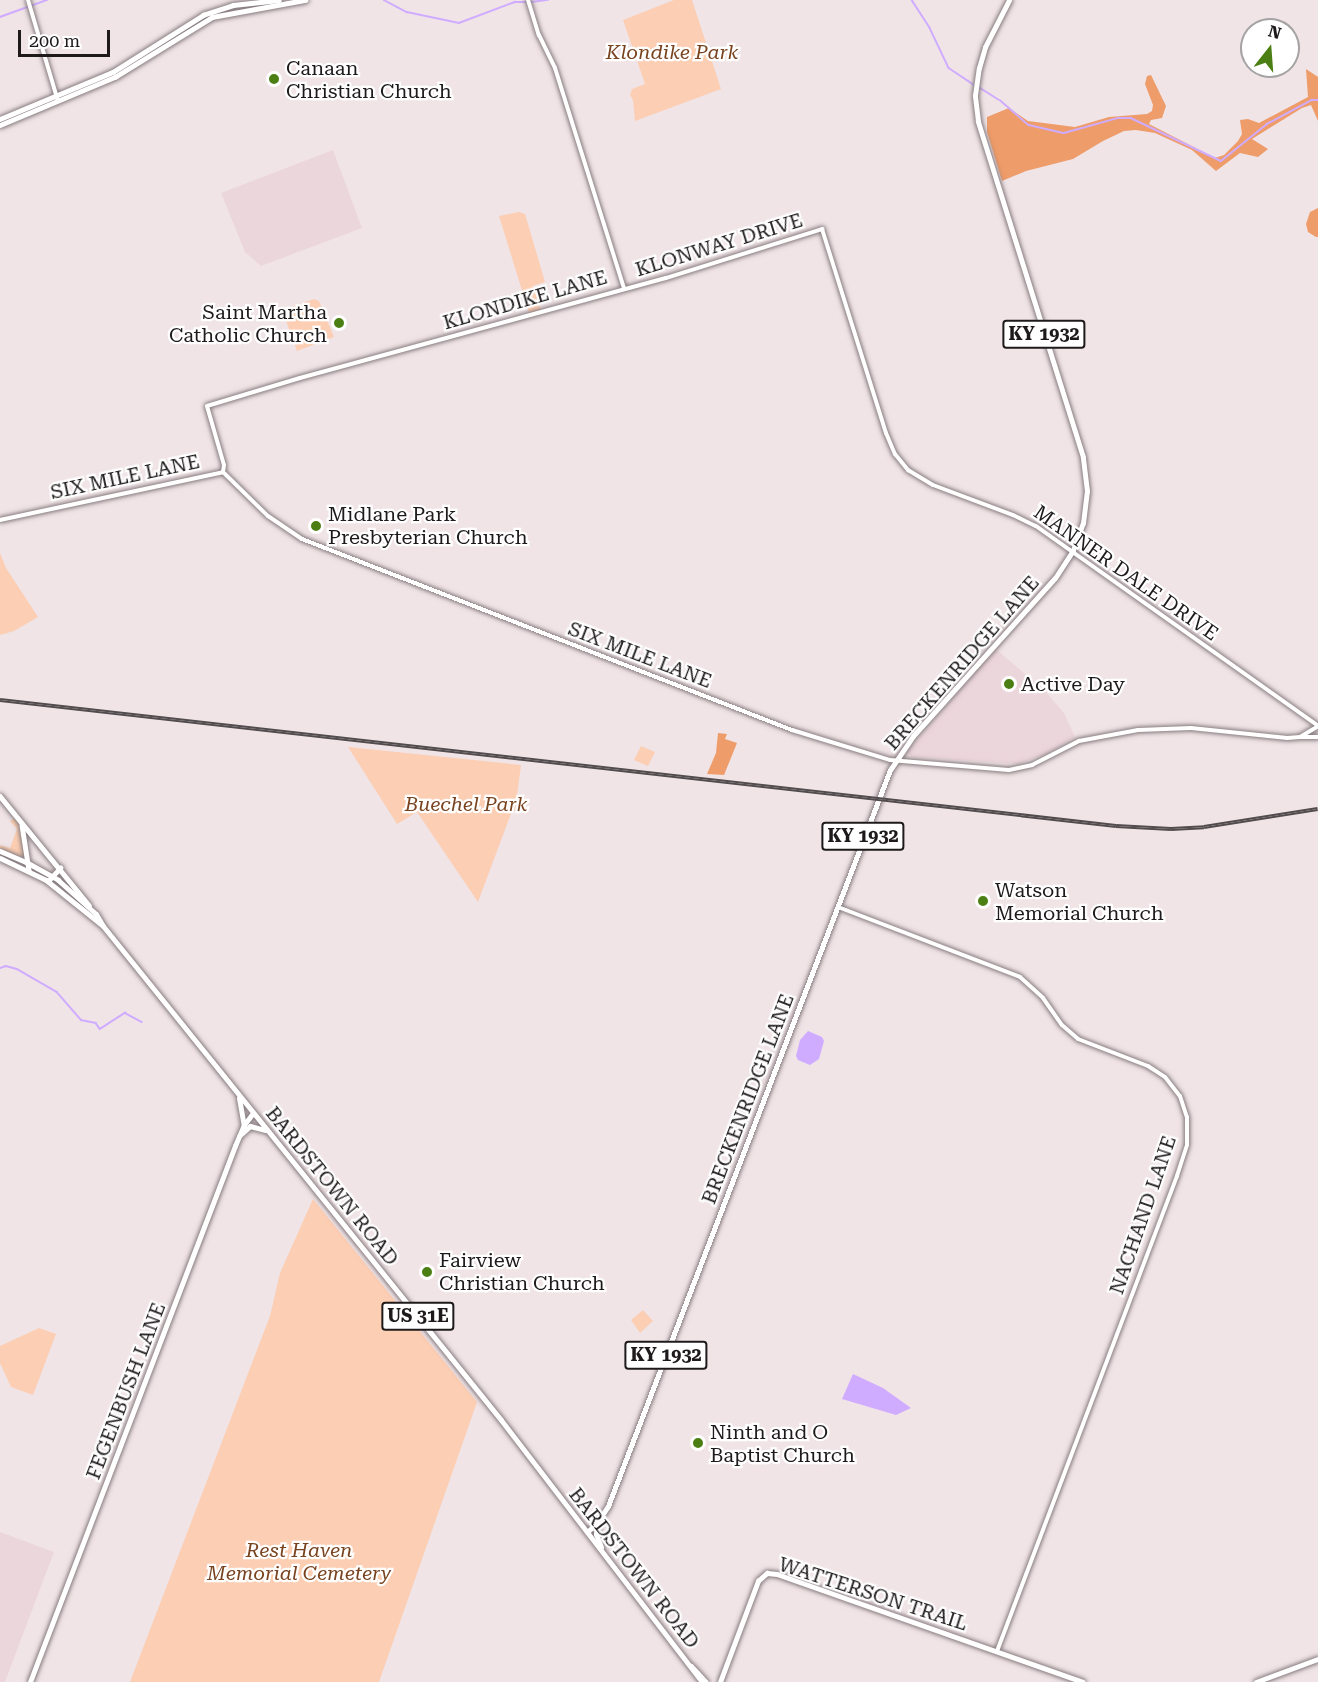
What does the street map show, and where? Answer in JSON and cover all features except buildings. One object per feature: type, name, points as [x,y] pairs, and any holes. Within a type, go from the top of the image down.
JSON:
[{"type":"main road","points":[[0,125],[113,72],[204,15],[233,5],[279,0]]},
{"type":"main road","points":[[0,119],[115,76],[212,17],[305,0]]},
{"type":"main road","name":"BRECKENRIDGE LANE","points":[[587,1532],[606,1510],[883,786],[896,760],[913,736],[1050,584],[1072,552],[1083,523],[1086,502],[1083,457],[987,156],[978,121],[976,77],[985,46],[1010,0]]},
{"type":"main road","name":"BARDSTOWN ROAD","points":[[0,796],[60,868],[88,905],[92,914]]},
{"type":"main road","points":[[22,822],[26,862],[29,870]]},
{"type":"main road","name":"US 31E","points":[[0,851],[26,862],[88,905]]},
{"type":"main road","name":"US 31E","points":[[0,858],[49,879]]},
{"type":"main road","points":[[49,879],[60,868]]},
{"type":"main road","name":"BARDSTOWN ROAD","points":[[49,879],[92,914],[103,926],[267,1131],[383,1271],[704,1682]]},
{"type":"main road","points":[[237,1093],[244,1125]]},
{"type":"main road","name":"FEGENBUSH LANE","points":[[30,1682],[239,1136],[253,1113]]},
{"type":"main road","points":[[239,1136],[250,1126],[267,1131]]},
{"type":"main road","points":[[598,1522],[596,1533],[602,1551]]},
{"type":"main road","name":"WATTERSON TRAIL","points":[[721,1680],[758,1581],[767,1573],[777,1574],[1083,1682]]},
{"type":"main road","points":[[1256,1682],[1318,1659]]},
{"type":"main road","name":"BARDSTOWN ROAD","points":[[691,1666],[704,1682]]},
{"type":"main road","points":[[698,1672],[714,1682],[721,1680]]},
{"type":"street","name":"KLONDIKE LANE","points":[[223,472],[224,465],[207,406],[624,288],[555,68],[539,35],[528,2]]},
{"type":"street","points":[[29,3],[57,99]]},
{"type":"street","name":"KLONWAY DRIVE","points":[[624,288],[666,278],[822,230]]},
{"type":"street","name":"MANNER DALE DRIVE","points":[[822,230],[886,433],[901,463],[922,480],[1026,521],[1318,726]]},
{"type":"street","name":"SIX MILE LANE","points":[[0,520],[223,472],[268,516],[302,539],[792,730],[896,760],[1015,770],[1038,763],[1079,741],[1155,728],[1191,728],[1271,738],[1318,737]]},
{"type":"street","name":"SIX MILE LANE","points":[[1300,737],[1318,726]]},
{"type":"street","name":"NACHAND LANE","points":[[837,907],[1020,977],[1043,998],[1062,1025],[1078,1039],[1148,1066],[1165,1077],[1180,1096],[1187,1117],[1187,1145],[1177,1176],[997,1651]]},
{"type":"shaded area","points":[[1306,69],[1318,77],[1318,121],[1311,105],[1302,108],[1252,139],[1268,149],[1258,157],[1240,153],[1216,171],[1192,150],[1155,133],[1136,130],[1124,131],[1073,159],[1026,171],[1002,181],[987,132],[987,117],[1009,108],[1028,121],[1075,127],[1109,117],[1147,114],[1152,111],[1153,105],[1145,84],[1147,76],[1151,75],[1166,106],[1162,118],[1151,120],[1149,124],[1215,158],[1224,155],[1238,141],[1242,134],[1240,120],[1248,119],[1259,123],[1308,97]]},
{"type":"shaded area","points":[[333,150],[362,228],[261,266],[245,252],[221,193]]},
{"type":"shaded area","points":[[1318,208],[1318,237],[1316,237],[1308,232],[1306,224],[1310,212]]},
{"type":"shaded area","points":[[996,649],[1046,692],[1064,713],[1075,737],[1046,754],[1018,764],[911,757],[907,753],[909,749]]},
{"type":"shaded area","points":[[718,733],[727,734],[725,739],[737,743],[724,775],[707,774],[716,753]]},
{"type":"shaded area","points":[[808,1031],[822,1037],[824,1041],[819,1059],[810,1065],[798,1060],[796,1056],[800,1040]]},
{"type":"shaded area","points":[[853,1374],[883,1388],[911,1408],[896,1415],[842,1399]]},
{"type":"shaded area","points":[[0,1532],[54,1552],[5,1682],[0,1682]]},
{"type":"green space","name":"Klondike Park","points":[[674,0],[692,0],[721,89],[635,121],[633,100],[630,95],[632,89],[645,84],[623,20]]},
{"type":"green space","points":[[519,212],[525,214],[545,282],[533,286],[541,310],[529,313],[499,216]]},
{"type":"green space","points":[[314,299],[319,301],[334,337],[297,351],[282,310]]},
{"type":"green space","points":[[0,553],[6,568],[38,617],[14,631],[0,635]]},
{"type":"green space","points":[[641,746],[655,752],[648,766],[634,760]]},
{"type":"green space","name":"Buechel Park","points":[[348,747],[521,765],[515,811],[512,811],[478,902],[417,812],[397,824]]},
{"type":"green space","points":[[15,818],[21,830],[24,854],[21,857],[0,849],[0,845],[10,848],[17,829],[10,821]]},
{"type":"green space","name":"Rest Haven Memorial Cemetery","points":[[313,1199],[477,1402],[379,1682],[130,1682],[270,1316],[280,1273]]},
{"type":"green space","points":[[643,1310],[653,1321],[640,1333],[631,1320]]},
{"type":"green space","points":[[39,1328],[56,1334],[33,1395],[11,1387],[0,1363],[0,1346]]},
{"type":"waterway","points":[[0,17],[47,0]]},
{"type":"waterway","points":[[384,0],[407,12],[459,23],[515,2],[527,2]]},
{"type":"waterway","points":[[531,2],[548,0]]},
{"type":"waterway","points":[[912,0],[930,28],[949,68],[973,84]]},
{"type":"waterway","points":[[977,86],[998,99]]},
{"type":"waterway","points":[[1000,100],[1029,125],[1064,133],[1118,118],[1131,118],[1221,161],[1267,124],[1312,100],[1318,100]]},
{"type":"waterway","points":[[0,968],[6,966],[17,969],[57,992],[81,1020],[96,1023],[100,1029],[125,1013],[142,1022]]},
{"type":"railway","points":[[0,700],[1116,826],[1171,829],[1204,827],[1318,809]]},
{"type":"place","name":"Canaan Christian Church","points":[[274,79]]},
{"type":"place","name":"Saint Martha Catholic Church","points":[[339,323]]},
{"type":"place","name":"Midlane Park Presbyterian Church","points":[[316,526]]},
{"type":"place","name":"Active Day","points":[[1009,684]]},
{"type":"place","name":"Watson Memorial Church","points":[[983,901]]},
{"type":"place","name":"Fairview Christian Church","points":[[427,1272]]},
{"type":"place","name":"Ninth and O Baptist Church","points":[[698,1443]]}]
